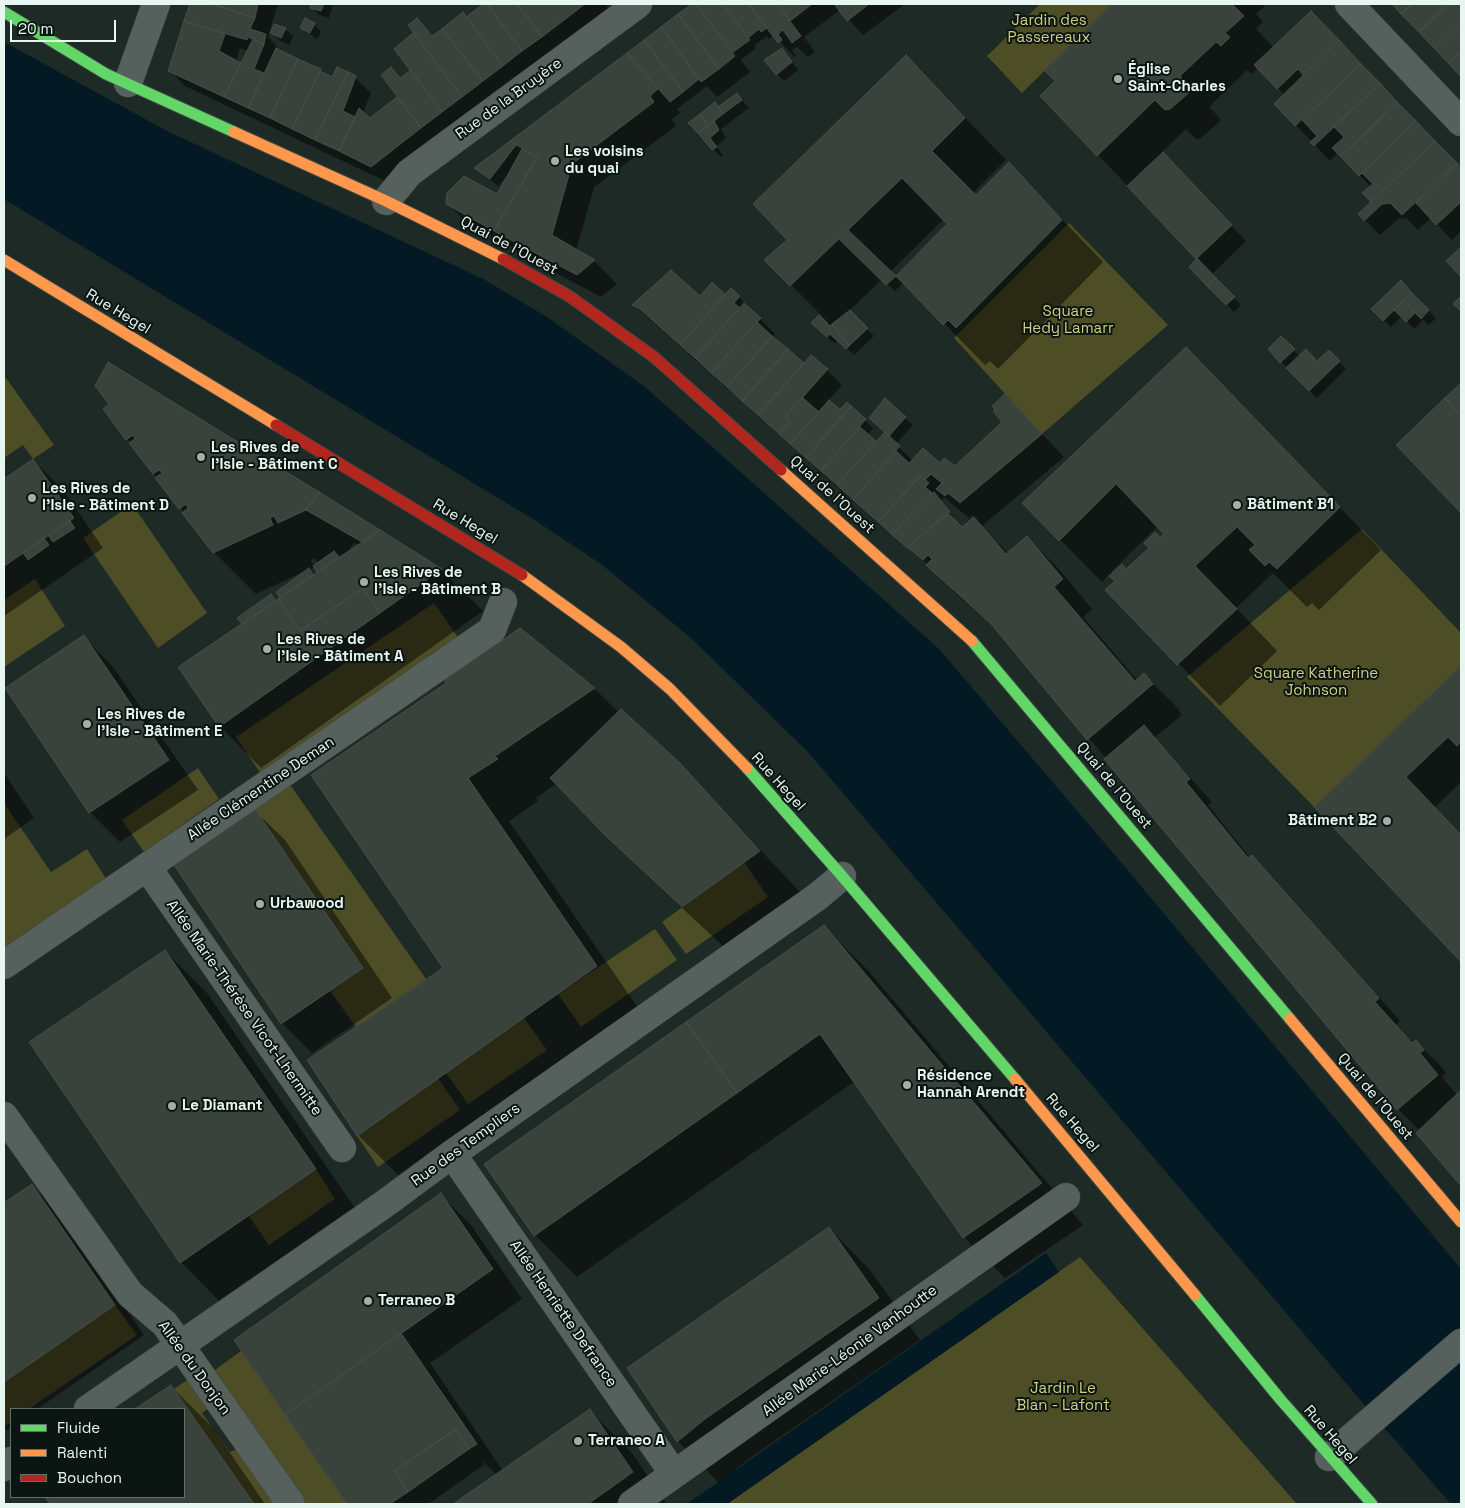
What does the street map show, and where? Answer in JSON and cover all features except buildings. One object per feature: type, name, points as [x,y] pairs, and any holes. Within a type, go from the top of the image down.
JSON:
[{"type":"street","points":[[128,83],[156,4]]},
{"type":"street","name":"Rue de la Bruyère","points":[[386,201],[409,173],[638,4]]},
{"type":"street","points":[[1349,4],[1461,122]]},
{"type":"street","name":"Quai de l'Ouest","points":[[4,12],[87,64],[457,234],[538,277],[636,343],[968,636],[1461,1222]]},
{"type":"street","name":"Rue Hegel","points":[[4,260],[519,573],[644,666],[690,708],[755,777],[842,876],[1095,1173],[1329,1457],[1372,1504]]},
{"type":"street","name":"Allée Clémentine Deman","points":[[4,965],[492,630],[503,602]]},
{"type":"street","name":"Allée Marie-Thérèse Vicot-Lhermitte","points":[[147,867],[342,1148]]},
{"type":"street","name":"Rue des Templiers","points":[[90,1408],[181,1347],[375,1211],[452,1154],[817,897],[842,876]]},
{"type":"street","name":"Allée du Donjon","points":[[4,1116],[130,1294],[165,1324],[290,1504]]},
{"type":"street","name":"Allée Henriette Defrance","points":[[452,1154],[674,1474]]},
{"type":"street","name":"Allée Marie-Léonie Vanhoutte","points":[[632,1504],[714,1448],[1066,1196]]},
{"type":"street","points":[[1329,1457],[1461,1343]]},
{"type":"green space","name":"Jardin des Passereaux","points":[[1040,4],[1112,4],[1022,93],[987,56]]},
{"type":"green space","name":"Square Hedy Lamarr","points":[[1069,223],[1168,325],[1042,434],[954,338]]},
{"type":"green space","points":[[6,378],[54,445],[33,459],[23,445],[4,458],[4,380]]},
{"type":"green space","points":[[132,504],[207,613],[158,648],[83,538]]},
{"type":"green space","name":"Square Katherine Johnson","points":[[1362,529],[1461,633],[1461,666],[1314,807],[1187,677]]},
{"type":"green space","points":[[35,579],[65,626],[4,667],[4,600]]},
{"type":"green space","points":[[434,603],[459,639],[261,774],[236,737]]},
{"type":"green space","points":[[198,768],[219,799],[144,852],[122,820]]},
{"type":"green space","points":[[286,779],[426,979],[356,1027],[330,991],[363,968],[255,809],[174,865],[169,860]]},
{"type":"green space","points":[[4,803],[51,872],[87,849],[107,880],[4,951]]},
{"type":"green space","points":[[744,862],[768,897],[686,954],[662,922]]},
{"type":"green space","points":[[655,929],[677,960],[581,1027],[558,994]]},
{"type":"green space","points":[[524,1018],[547,1050],[468,1104],[446,1073]]},
{"type":"green space","points":[[438,1078],[460,1110],[378,1167],[357,1136]]},
{"type":"green space","points":[[316,1169],[335,1199],[269,1245],[248,1215]]},
{"type":"green space","name":"Jardin Le Blan - Lafont","points":[[1080,1257],[1297,1504],[727,1504]]},
{"type":"green space","points":[[115,1305],[137,1335],[30,1408],[10,1408],[10,1423],[4,1427],[4,1382]]},
{"type":"green space","points":[[241,1351],[347,1504],[298,1504],[208,1375]]},
{"type":"green space","points":[[190,1378],[210,1407],[202,1413],[230,1452],[237,1449],[276,1504],[254,1504],[174,1389]]},
{"type":"water","points":[[4,42],[167,131],[483,279],[547,317],[645,387],[939,649],[1125,867],[1461,1269],[1461,1504],[1451,1504],[1374,1416],[808,752],[691,638],[601,564],[533,519],[4,199]]},
{"type":"water","points":[[1046,1253],[1059,1272],[727,1504],[687,1504]]},
{"type":"traffic: fast","points":[[4,12],[106,74],[234,132]]},
{"type":"traffic: fast","points":[[972,641],[1290,1019]]},
{"type":"traffic: fast","points":[[747,768],[1015,1079]]},
{"type":"traffic: fast","points":[[1195,1295],[1280,1399],[1372,1504]]},
{"type":"traffic: slow","points":[[234,132],[386,201],[503,259]]},
{"type":"traffic: slow","points":[[4,260],[276,425]]},
{"type":"traffic: slow","points":[[781,470],[972,641]]},
{"type":"traffic: slow","points":[[522,575],[621,647],[670,689],[747,768]]},
{"type":"traffic: slow","points":[[1290,1019],[1461,1222]]},
{"type":"traffic: slow","points":[[1015,1079],[1195,1295]]},
{"type":"traffic: jam","points":[[503,259],[569,296],[654,357],[781,470]]},
{"type":"traffic: jam","points":[[276,425],[522,575]]},
{"type":"place","name":"Église Saint-Charles","points":[[1118,79]]},
{"type":"place","name":"Les voisins du quai","points":[[555,161]]},
{"type":"place","name":"Les Rives de l'Isle - Bâtiment C","points":[[201,457]]},
{"type":"place","name":"Les Rives de l'Isle - Bâtiment D","points":[[32,498]]},
{"type":"place","name":"Bâtiment B1","points":[[1237,505]]},
{"type":"place","name":"Les Rives de l'Isle - Bâtiment B","points":[[364,582]]},
{"type":"place","name":"Les Rives de l'Isle - Bâtiment A","points":[[267,649]]},
{"type":"place","name":"Les Rives de l'Isle - Bâtiment E","points":[[87,724]]},
{"type":"place","name":"Bâtiment B2","points":[[1387,821]]},
{"type":"place","name":"Urbawood","points":[[260,904]]},
{"type":"place","name":"Résidence Hannah Arendt","points":[[907,1085]]},
{"type":"place","name":"Le Diamant","points":[[172,1106]]},
{"type":"place","name":"Terraneo B","points":[[368,1301]]},
{"type":"place","name":"Terraneo A","points":[[578,1441]]}]
